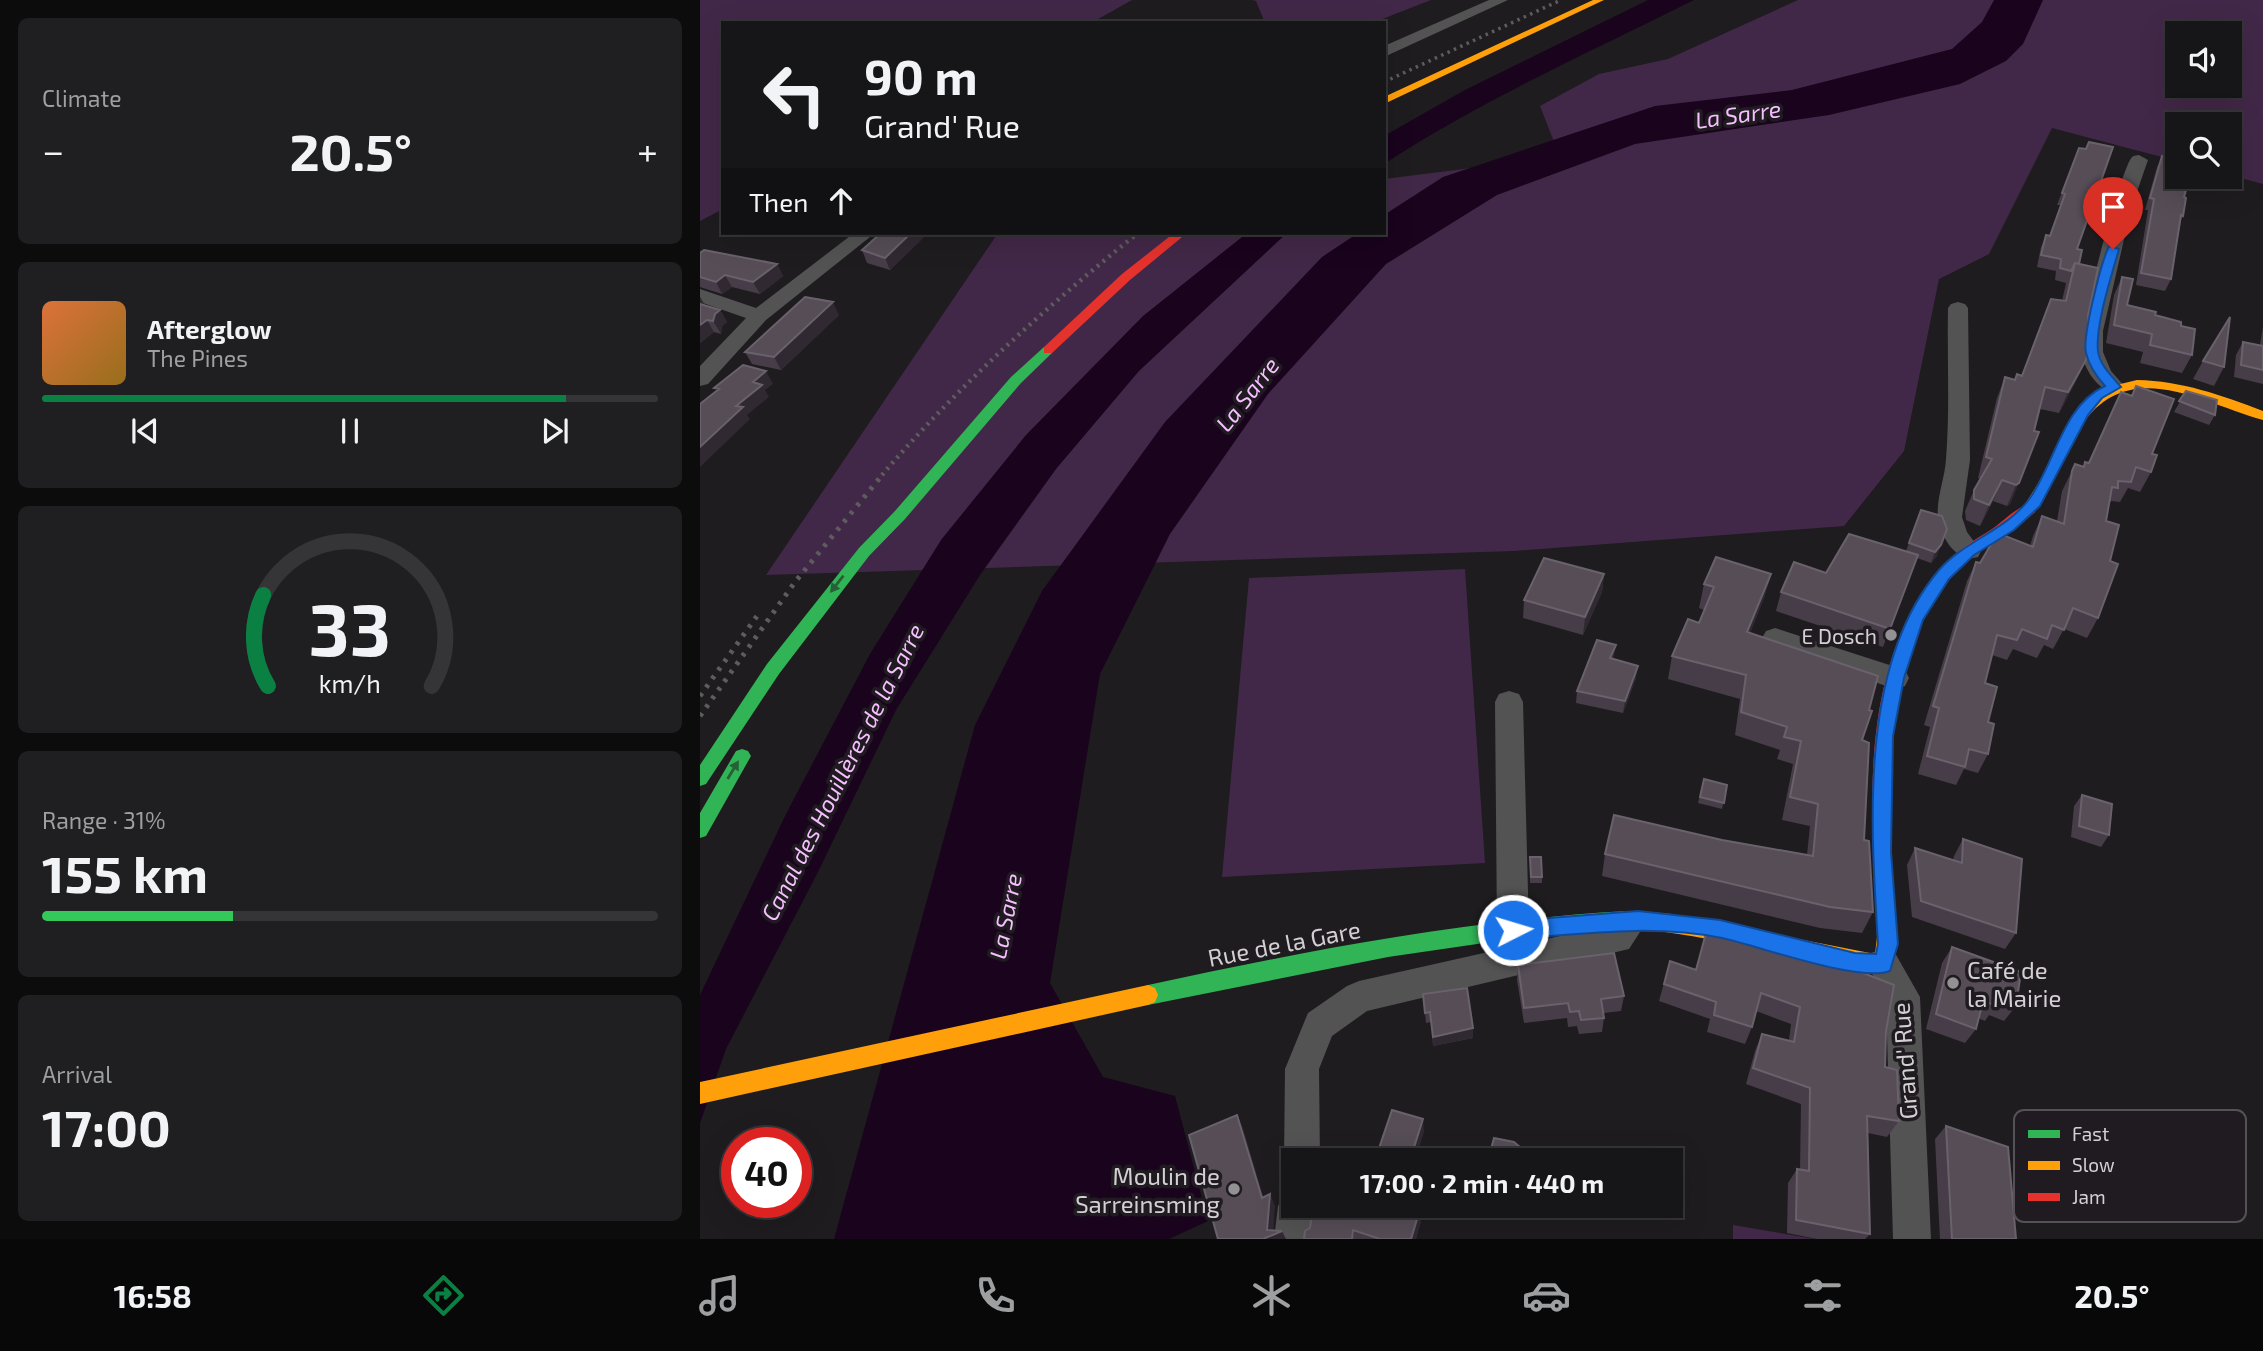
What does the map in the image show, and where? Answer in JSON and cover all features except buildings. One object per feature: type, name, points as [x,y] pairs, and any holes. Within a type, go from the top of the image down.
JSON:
[{"type":"street","points":[[1386,51],[1501,0]]},
{"type":"street","points":[[1386,100],[1600,0]]},
{"type":"street","points":[[2114,387],[2101,373],[2092,352],[2093,331],[2122,209],[2139,160]]},
{"type":"street","points":[[700,379],[759,316],[863,235]]},
{"type":"street","points":[[700,779],[766,679],[837,584],[1016,380],[1126,277],[1178,235]]},
{"type":"street","points":[[700,295],[759,316]]},
{"type":"street","points":[[1958,308],[1958,460],[1950,517],[1956,535],[1969,551]]},
{"type":"street","points":[[1883,964],[1888,944],[1881,852],[1884,736],[1895,678],[1915,619],[1944,575],[1969,551],[2009,526],[2035,503],[2082,413],[2098,395],[2114,387],[2147,384],[2184,388],[2263,416]]},
{"type":"street","points":[[824,631],[900,515]]},
{"type":"street","points":[[1775,638],[1895,678]]},
{"type":"street","points":[[1509,702],[1513,930]]},
{"type":"street","points":[[700,830],[753,738]]},
{"type":"street","points":[[1303,1148],[1302,1069],[1320,1025],[1359,997],[1618,937],[1638,920]]},
{"type":"street","name":"Rue de la Gare","points":[[700,1093],[1283,965],[1378,948],[1513,930],[1638,920],[1720,929],[1855,963],[1883,964]]},
{"type":"street","name":"Grand' Rue","points":[[1883,964],[1903,997],[1912,1239]]},
{"type":"street","points":[[1293,1239],[1296,1218]]},
{"type":"shaded area","points":[[700,0],[1132,0],[1095,21],[721,21],[721,210],[700,221]]},
{"type":"shaded area","points":[[1252,0],[1431,0],[1377,21],[1264,21],[1256,1]]},
{"type":"shaded area","points":[[1798,0],[2263,0],[2263,184],[2242,178],[2242,112],[2165,112],[2165,158],[2052,128],[1989,254],[1939,279],[1904,451],[1844,526],[1514,551],[766,575],[997,235],[1386,235],[1386,179],[1560,157],[1540,106],[1599,74],[1668,59]]},
{"type":"shaded area","points":[[1465,569],[1485,863],[1222,877],[1249,578]]},
{"type":"shaded area","points":[[1733,1225],[1815,1239],[1733,1239]]},
{"type":"water","points":[[1648,0],[1694,0],[1498,98],[1386,163],[1386,135],[1465,90]]},
{"type":"water","name":"La Sarre","points":[[1994,0],[2043,0],[2023,44],[2006,61],[1960,84],[1829,115],[1635,144],[1497,195],[1386,264],[1268,394],[1170,534],[1100,674],[1050,983],[1103,1077],[1175,1096],[1208,1221],[1169,1239],[834,1239],[975,725],[1042,591],[1165,422],[1322,257],[1355,235],[1386,235],[1386,214],[1443,177],[1655,106],[1792,90],[1952,49],[1982,22]]},
{"type":"water","name":"Canal des Houillères de la Sarre","points":[[1244,235],[1285,235],[1139,371],[1056,469],[980,575],[896,710],[819,870],[726,1049],[700,1123],[700,995],[786,814],[870,654],[941,540],[1026,435],[1143,316]]},
{"type":"railway","points":[[1386,81],[1561,0]]},
{"type":"railway","points":[[882,475],[1004,348],[1136,235]]},
{"type":"railway","points":[[700,716],[795,582],[883,474]]},
{"type":"railway","points":[[700,696],[757,616]]},
{"type":"traffic: fast","points":[[700,779],[773,669],[864,552],[900,515],[1016,380],[1048,350]]},
{"type":"traffic: fast","points":[[700,830],[742,756]]},
{"type":"traffic: fast","points":[[1148,995],[1388,948],[1484,934],[1640,920]]},
{"type":"traffic: slow","points":[[1386,100],[1600,0]]},
{"type":"traffic: slow","points":[[2029,509],[2049,479],[2075,425],[2092,403],[2113,390],[2137,384],[2162,385],[2189,390],[2263,416]]},
{"type":"traffic: slow","points":[[1640,920],[1701,928],[1883,964],[1887,937],[1885,892]]},
{"type":"traffic: slow","points":[[700,1093],[1148,995]]},
{"type":"traffic: jam","points":[[1048,350],[1126,277],[1178,235]]},
{"type":"traffic: jam","points":[[1885,892],[1880,810],[1882,767],[1894,680],[1906,639],[1924,602],[1948,570],[1967,553],[2029,509]]},
{"type":"place","name":"E Dosch","points":[[1891,635]]},
{"type":"place","name":"Café de la Mairie","points":[[1953,983]]},
{"type":"place","name":"Moulin de Sarreinsming","points":[[1234,1189]]},
{"type":"route","points":[[1513,930],[1638,920],[1720,929],[1855,963],[1883,964],[1888,944],[1881,852],[1884,736],[1895,678],[1915,619],[1944,575],[1969,551],[2009,526],[2035,503],[2082,413],[2098,395],[2114,387],[2101,373],[2092,352],[2093,331],[2113,249]]}]
